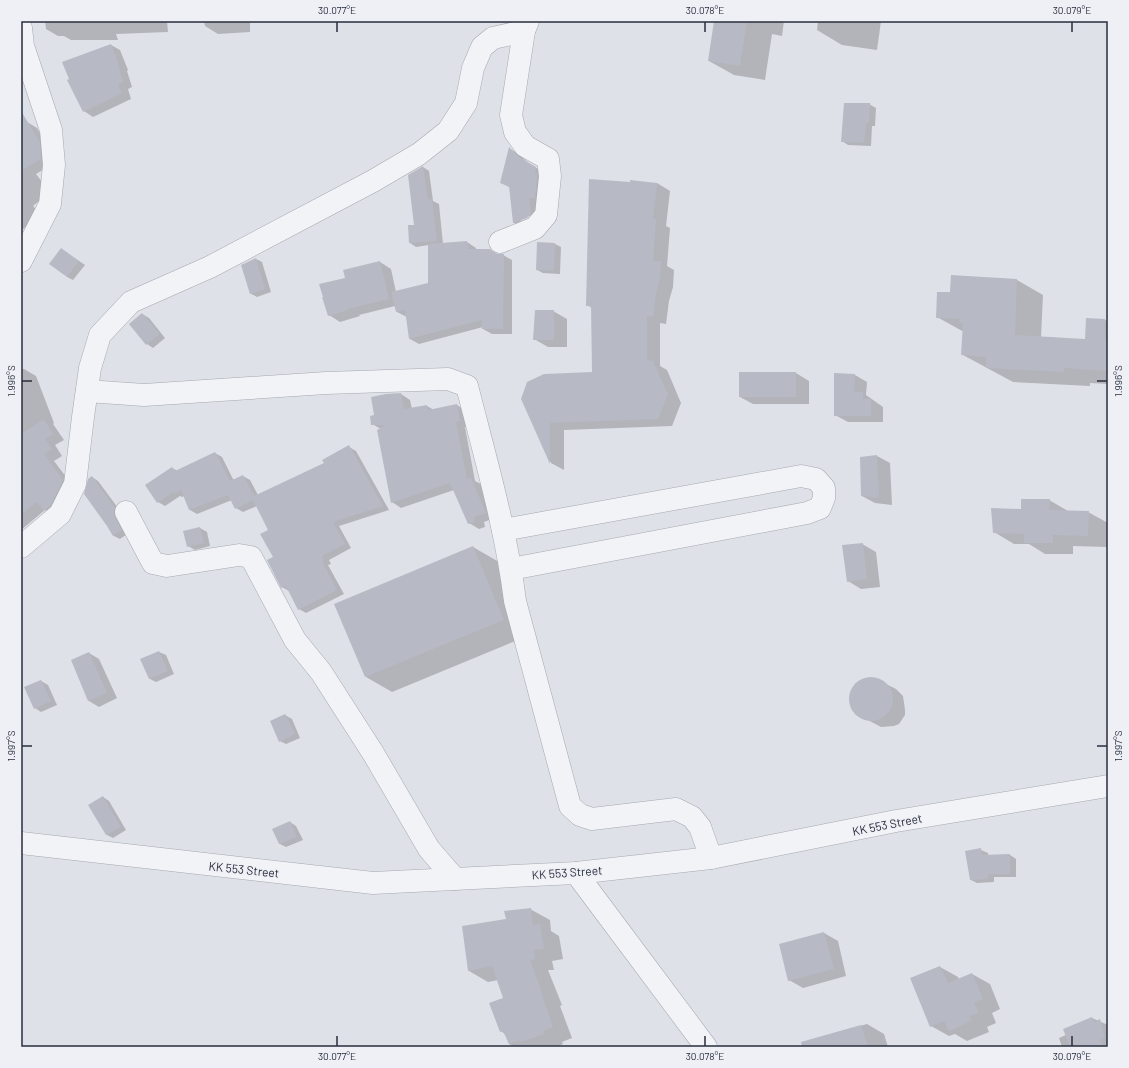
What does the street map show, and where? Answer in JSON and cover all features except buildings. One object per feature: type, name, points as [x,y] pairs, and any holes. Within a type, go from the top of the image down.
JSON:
[{"type":"street","points":[[21,547],[60,514],[75,484],[90,368],[100,335],[130,302],[210,267],[373,181],[419,154],[448,131],[466,103],[472,68],[482,47],[493,38],[526,26],[511,115],[515,132],[525,146],[548,159],[550,176],[546,215],[535,228],[500,242]]},
{"type":"street","points":[[21,28],[23,46],[51,130],[54,165],[50,204],[21,260]]},
{"type":"street","points":[[87,391],[144,395],[326,383],[448,379],[467,386],[503,530],[511,569],[515,601],[570,806],[580,815],[592,819],[676,809],[692,817],[700,827],[711,858]]},
{"type":"street","points":[[503,530],[801,476],[816,479],[824,488],[824,498],[820,508],[807,513],[511,569]]},
{"type":"street","points":[[126,512],[153,563],[166,566],[238,555],[251,557],[295,640],[321,672],[369,747],[429,849],[454,879]]},
{"type":"street","name":"KK 553 Street","points":[[21,843],[373,883],[576,873],[711,858],[896,822],[1108,786]]},
{"type":"street","points":[[576,873],[706,1047]]}]
